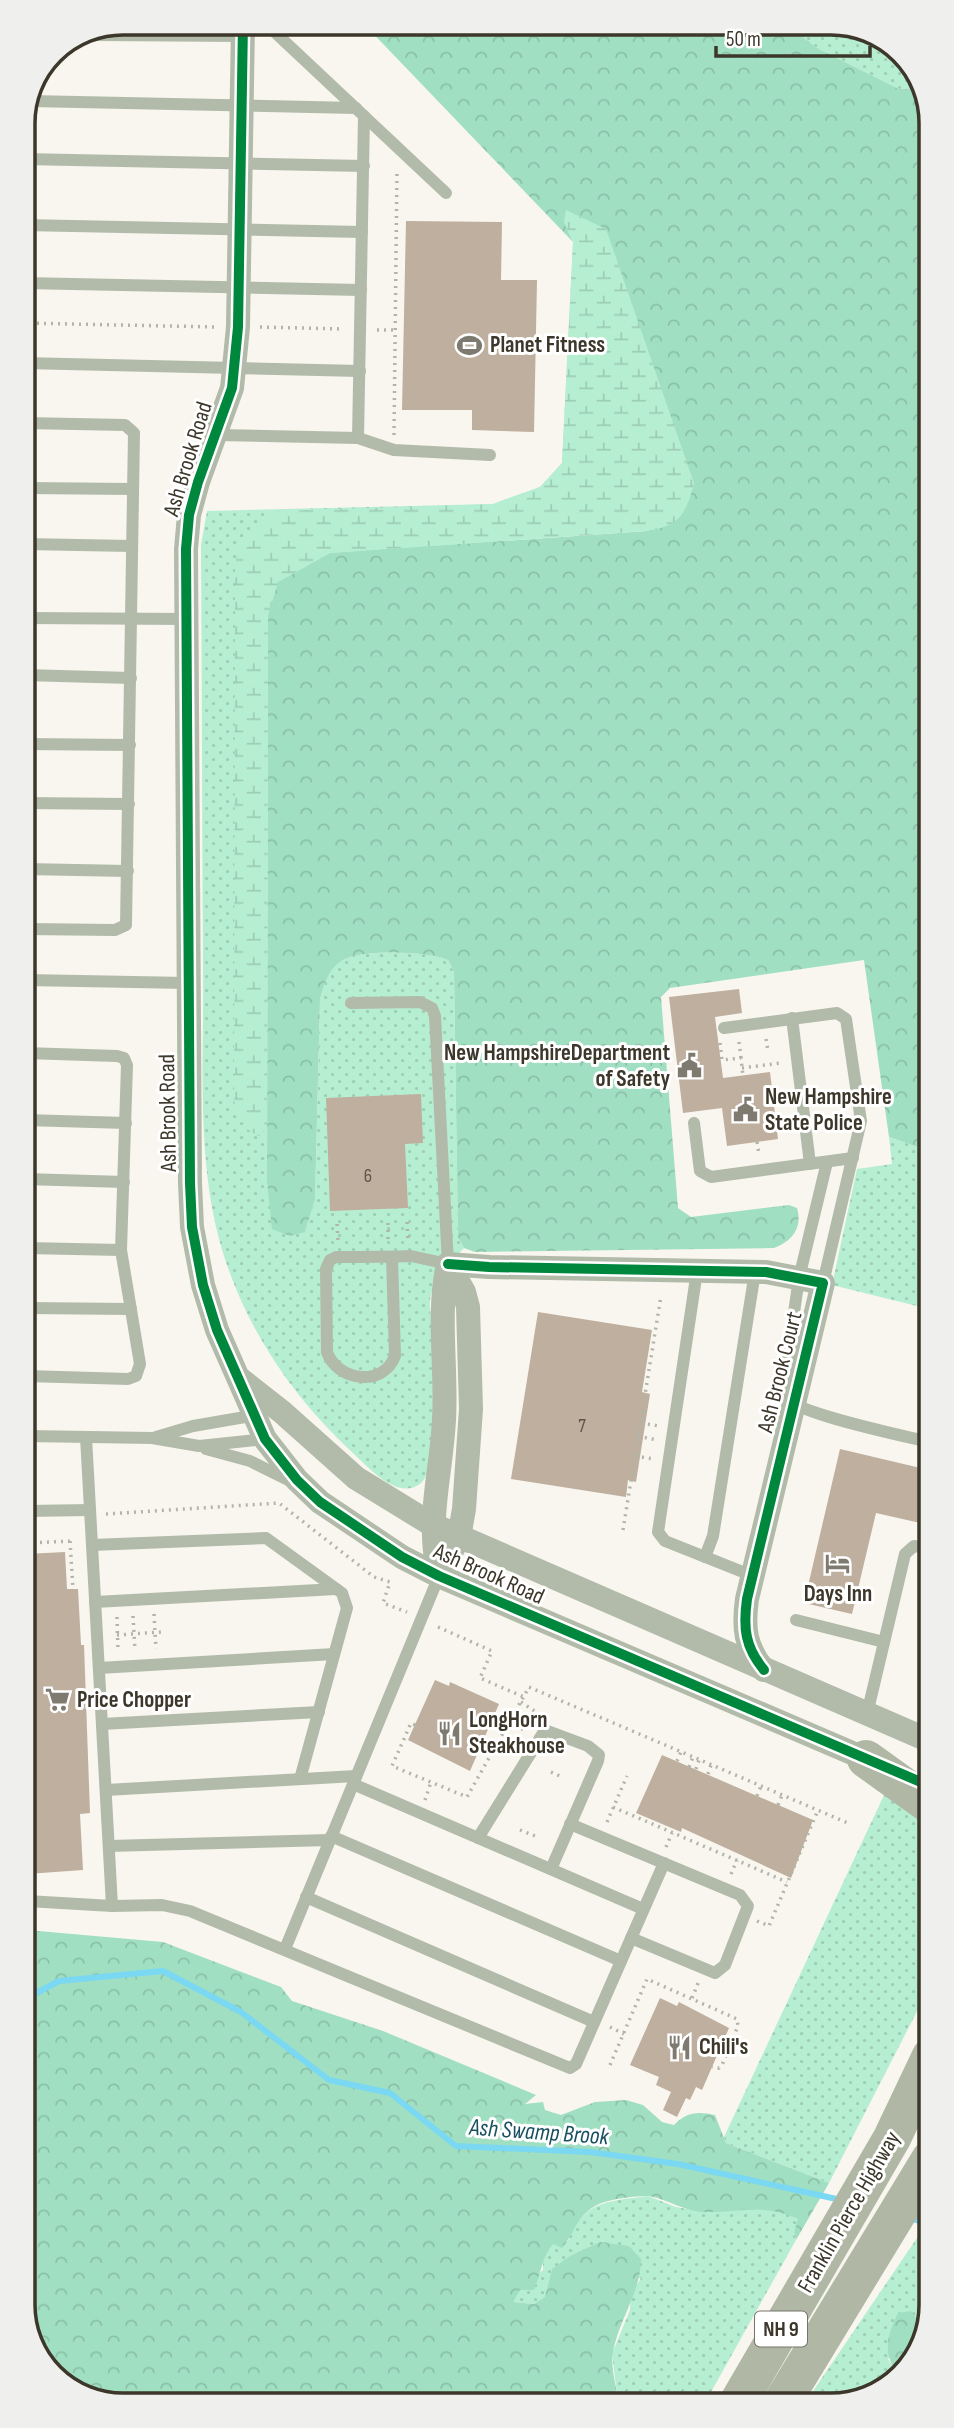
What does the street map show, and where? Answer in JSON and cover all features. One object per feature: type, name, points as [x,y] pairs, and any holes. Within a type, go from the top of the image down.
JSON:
[{"type":"highway","points":[[866,1759],[919,1797]]},
{"type":"highway","name":"Franklin Pierce Highway","points":[[744,2393],[892,2138],[919,2081]]},
{"type":"highway","name":"Franklin Pierce Highway","points":[[787,2393],[919,2178]]},
{"type":"street","name":"Ash Brook Road","points":[[243,35],[234,368],[232,388],[189,515],[187,619],[188,1132],[192,1227],[203,1285],[218,1330],[265,1439],[297,1480],[320,1502],[402,1557],[439,1576],[919,1781]]},
{"type":"street","points":[[439,1576],[431,1524],[444,1422],[441,1295],[448,1264]]},
{"type":"street","points":[[439,1576],[459,1537],[468,1461],[472,1375],[468,1307],[464,1292],[448,1264]]},
{"type":"street","name":"Ash Brook Court","points":[[448,1264],[755,1272],[811,1280],[794,1404],[752,1576],[745,1630],[747,1645],[764,1670]]},
{"type":"street","points":[[239,1379],[282,1412],[356,1478],[431,1524],[919,1736]]},
{"type":"lane","points":[[278,35],[446,192]]},
{"type":"lane","points":[[38,101],[360,112]]},
{"type":"lane","points":[[358,438],[364,166],[360,112]]},
{"type":"lane","points":[[35,159],[364,166]]},
{"type":"lane","points":[[35,225],[362,232]]},
{"type":"lane","points":[[35,283],[361,290]]},
{"type":"lane","points":[[35,363],[360,371]]},
{"type":"lane","points":[[35,423],[125,425],[134,433],[127,919],[121,929],[35,929]]},
{"type":"lane","points":[[216,435],[358,438],[394,450],[490,455]]},
{"type":"lane","points":[[35,488],[133,489]]},
{"type":"lane","points":[[35,544],[132,546]]},
{"type":"lane","points":[[35,618],[187,619]]},
{"type":"lane","points":[[35,675],[131,678]]},
{"type":"lane","points":[[35,744],[130,746]]},
{"type":"lane","points":[[35,803],[129,804]]},
{"type":"lane","points":[[35,869],[128,871]]},
{"type":"lane","points":[[35,980],[188,983]]},
{"type":"lane","points":[[351,1003],[420,1002],[432,1008],[435,1016],[448,1264],[431,1258],[392,1256],[336,1258],[327,1264],[327,1352],[331,1364],[340,1372],[362,1377],[374,1376],[384,1372],[392,1363],[395,1356],[392,1256]]},
{"type":"lane","points":[[722,1034],[792,1018],[837,1013],[846,1020],[860,1113],[853,1158],[811,1280]]},
{"type":"lane","points":[[792,1018],[810,1164]]},
{"type":"lane","points":[[35,1054],[124,1058],[128,1075],[121,1250],[140,1364],[136,1376],[128,1379],[35,1376]]},
{"type":"lane","points":[[35,1120],[126,1123]]},
{"type":"lane","points":[[694,1123],[700,1171],[705,1175],[718,1177],[853,1158]]},
{"type":"lane","points":[[811,1280],[827,1162]]},
{"type":"lane","points":[[35,1179],[124,1182]]},
{"type":"lane","points":[[35,1248],[121,1250]]},
{"type":"lane","points":[[697,1271],[658,1532],[665,1541],[752,1576]]},
{"type":"lane","points":[[705,1557],[713,1536],[755,1272]]},
{"type":"lane","points":[[35,1308],[131,1309]]},
{"type":"lane","points":[[794,1404],[839,1420],[919,1440]]},
{"type":"lane","points":[[152,1438],[182,1428],[282,1412]]},
{"type":"lane","points":[[35,1436],[152,1438],[188,1444],[264,1467],[320,1502]]},
{"type":"lane","points":[[86,1437],[112,1906]]},
{"type":"lane","points":[[188,1444],[218,1445],[265,1439]]},
{"type":"lane","points":[[35,1511],[90,1510]]},
{"type":"lane","points":[[92,1545],[266,1538],[336,1589],[347,1603],[300,1779]]},
{"type":"lane","points":[[867,1714],[905,1554],[914,1546],[919,1547]]},
{"type":"lane","points":[[285,1949],[439,1576]]},
{"type":"lane","points":[[95,1602],[336,1589]]},
{"type":"lane","points":[[796,1620],[884,1642]]},
{"type":"lane","points":[[99,1668],[334,1654]]},
{"type":"lane","points":[[102,1724],[318,1712]]},
{"type":"lane","points":[[478,1838],[545,1730],[588,1746],[599,1755],[551,1869]]},
{"type":"lane","points":[[106,1790],[300,1779],[355,1780],[478,1838],[643,1909]]},
{"type":"lane","points":[[570,1824],[740,1895],[748,1906],[724,1965],[715,1973],[631,1938]]},
{"type":"lane","points":[[109,1846],[331,1838],[621,1961]]},
{"type":"lane","points":[[35,1901],[176,1907],[285,1949],[561,2067],[570,2068],[576,2064],[664,1863]]},
{"type":"lane","points":[[306,1897],[594,2022]]},
{"type":"path","points":[[394,450],[397,147]]},
{"type":"path","points":[[35,323],[222,327]]},
{"type":"path","points":[[253,327],[346,329]]},
{"type":"path","points":[[377,330],[396,330]]},
{"type":"path","points":[[722,1034],[722,1060],[741,1058],[743,1076]]},
{"type":"path","points":[[742,1068],[797,1062]]},
{"type":"path","points":[[624,1530],[661,1296]]},
{"type":"path","points":[[70,1541],[73,1589]]},
{"type":"path","points":[[35,1543],[77,1541]]},
{"type":"path","points":[[152,1599],[157,1665]]},
{"type":"path","points":[[132,1600],[136,1666]]},
{"type":"path","points":[[116,1601],[119,1667]]},
{"type":"path","points":[[438,1627],[492,1651],[480,1678],[524,1697]]},
{"type":"path","points":[[117,1635],[161,1632]]},
{"type":"path","points":[[521,1702],[538,1713],[545,1730]]},
{"type":"path","points":[[677,1761],[681,1752]]},
{"type":"path","points":[[689,1767],[693,1757]]},
{"type":"path","points":[[696,1769],[699,1760]]},
{"type":"path","points":[[708,1774],[711,1765]]},
{"type":"path","points":[[551,1772],[562,1777]]},
{"type":"path","points":[[627,1776],[613,1807],[787,1882]]},
{"type":"path","points":[[757,1796],[761,1786]]},
{"type":"path","points":[[778,1805],[782,1795]]},
{"type":"path","points":[[745,1916],[769,1926],[818,1810]]},
{"type":"path","points":[[520,1830],[534,1836]]},
{"type":"path","points":[[610,2065],[647,1979],[737,2019],[738,2026],[722,2065],[712,2067]]},
{"type":"green space","points":[[375,35],[800,35],[817,48],[899,89],[912,88],[919,123],[919,1148],[889,1137],[864,960],[670,988],[661,997],[678,1208],[691,1217],[789,1205],[797,1208],[798,1215],[797,1228],[791,1238],[774,1248],[475,1252],[464,1248],[458,1237],[454,972],[448,960],[438,957],[377,953],[350,957],[337,964],[327,978],[320,999],[315,1200],[305,1232],[290,1236],[272,1229],[267,1182],[268,615],[278,582],[330,553],[647,531],[694,483],[564,222],[573,242]]},
{"type":"green space","points":[[800,35],[836,35],[859,40],[875,47],[893,61],[912,88],[899,89],[817,48]]},
{"type":"green space","points":[[566,210],[606,229],[694,483],[691,494],[680,517],[658,529],[330,553],[278,582],[268,615],[267,1127],[259,1136],[239,1119],[234,1097],[235,565],[240,545],[278,511],[493,504],[540,487],[562,463],[573,242],[564,222]]},
{"type":"green space","points":[[564,222],[694,483],[268,615],[267,1182],[273,1229],[305,1232],[315,1200],[320,999],[332,968],[350,957],[394,953],[448,960],[454,972],[458,1237],[464,1248],[448,1265],[431,1294],[430,1310],[435,1339],[436,1416],[431,1459],[420,1484],[402,1488],[384,1481],[368,1468],[331,1431],[287,1380],[268,1352],[237,1292],[216,1227],[206,1164],[203,1099],[201,545],[207,511],[493,504],[540,487],[562,463],[573,242]]},
{"type":"green space","points":[[889,1137],[919,1148],[919,1307],[832,1285],[857,1169],[892,1164]]},
{"type":"green space","points":[[885,1793],[919,1816],[919,2007],[829,2183],[726,2143],[724,2137]]},
{"type":"green space","points":[[35,1931],[163,1942],[281,1987],[292,2001],[383,2031],[536,2095],[525,2104],[543,2102],[545,2110],[561,2115],[595,2102],[626,2100],[643,2105],[662,2122],[674,2125],[683,2117],[693,2114],[715,2115],[726,2143],[829,2183],[796,2240],[794,2232],[798,2219],[774,2211],[703,2212],[647,2196],[609,2201],[585,2213],[562,2248],[553,2244],[549,2249],[534,2290],[520,2290],[513,2302],[534,2304],[545,2297],[552,2269],[570,2256],[600,2242],[629,2246],[641,2259],[640,2271],[616,2340],[612,2358],[617,2393],[118,2393],[90,2386],[70,2375],[57,2363],[44,2344],[35,2305]]},
{"type":"green space","points":[[648,2196],[676,2207],[704,2212],[736,2208],[781,2211],[799,2219],[794,2232],[796,2240],[710,2393],[617,2393],[612,2354],[630,2310],[631,2294],[641,2278],[552,2269],[546,2297],[534,2304],[512,2302],[520,2290],[543,2270],[543,2256],[553,2243],[568,2241],[581,2217],[599,2205]]},
{"type":"green space","points":[[919,2235],[919,2305],[916,2327],[914,2333],[888,2359],[893,2367],[870,2384],[859,2388],[842,2392],[812,2393]]},
{"type":"green space","points":[[911,2311],[917,2320],[910,2344],[893,2367],[888,2343],[898,2313]]},
{"type":"building","name":"Planet Fitness","points":[[406,221],[502,222],[501,280],[537,280],[534,432],[472,430],[472,410],[402,410]]},
{"type":"building","name":"New HampshireDepartment of Safety","points":[[739,989],[742,1013],[715,1017],[723,1078],[770,1072],[778,1139],[727,1146],[722,1108],[683,1113],[669,997]]},
{"type":"building","points":[[421,1094],[423,1143],[405,1144],[408,1208],[330,1211],[326,1098]]},
{"type":"building","points":[[538,1312],[652,1330],[642,1392],[650,1394],[636,1482],[628,1480],[626,1497],[511,1479]]},
{"type":"building","name":"Days Inn","points":[[840,1449],[919,1468],[919,1523],[876,1513],[852,1614],[804,1603]]},
{"type":"building","name":"Price Chopper","points":[[65,1552],[67,1589],[78,1589],[81,1645],[84,1645],[90,1813],[80,1814],[83,1870],[35,1873],[35,1554]]},
{"type":"building","name":"LongHorn Steakhouse","points":[[435,1680],[449,1686],[450,1682],[499,1704],[470,1771],[408,1740]]},
{"type":"building","points":[[662,1755],[813,1820],[791,1878],[682,1828],[681,1832],[636,1813]]},
{"type":"building","name":"Chili's","points":[[660,1998],[677,2006],[679,2002],[729,2028],[702,2090],[696,2087],[690,2100],[686,2098],[677,2117],[663,2110],[671,2092],[656,2085],[659,2077],[630,2065]]},
{"type":"waterway","name":"Ash Swamp Brook","points":[[35,1994],[59,1981],[163,1971],[241,2012],[329,2080],[390,2093],[456,2146],[590,2152],[678,2164],[841,2200]]},
{"type":"waterway","name":"Ash Swamp Brook","points":[[909,2218],[919,2221]]},
{"type":"cycle path","points":[[243,35],[238,327],[232,388],[198,482],[189,515],[186,549],[190,1183],[192,1227],[203,1285],[217,1330],[265,1439],[297,1480],[320,1502],[402,1557],[439,1576],[919,1781]]},
{"type":"cycle path","points":[[448,1264],[766,1272],[823,1283],[747,1599],[747,1637],[764,1670]]},
{"type":"place","name":"Planet Fitness","points":[[470,345]]},
{"type":"place","name":"New HampshireDepartment of Safety","points":[[690,1066]]},
{"type":"place","name":"New Hampshire State Police","points":[[745,1110]]},
{"type":"place","name":"Days Inn","points":[[838,1564]]},
{"type":"place","name":"Price Chopper","points":[[57,1700]]},
{"type":"place","name":"LongHorn Steakhouse","points":[[449,1733]]},
{"type":"place","name":"Chili's","points":[[679,2047]]}]
